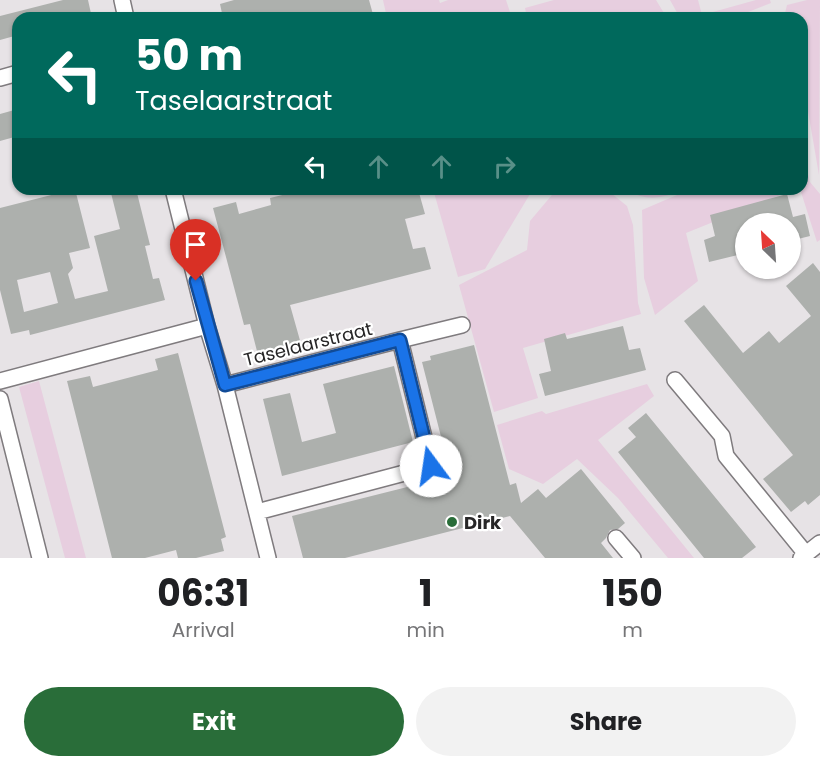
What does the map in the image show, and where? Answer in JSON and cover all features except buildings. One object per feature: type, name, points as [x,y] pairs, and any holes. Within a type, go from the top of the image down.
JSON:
[{"type":"street","points":[[174,195],[207,326],[225,385],[268,558]]},
{"type":"street","name":"Taselaarstraat","points":[[225,385],[462,325]]},
{"type":"street","points":[[0,381],[207,326]]},
{"type":"street","name":"Taselaarstraat","points":[[257,512],[431,466],[400,340]]},
{"type":"street","points":[[675,380],[723,436],[726,456],[804,556],[820,543]]},
{"type":"street","points":[[0,399],[40,558]]},
{"type":"street","points":[[616,538],[633,558]]},
{"type":"shaded area","points":[[383,0],[439,0],[440,3],[448,0],[506,0],[510,12],[386,12]]},
{"type":"shaded area","points":[[554,0],[656,0],[663,12],[526,12],[525,8]]},
{"type":"shaded area","points":[[670,0],[698,0],[701,12],[677,12]]},
{"type":"shaded area","points":[[756,0],[770,0],[771,3],[748,12],[713,12]]},
{"type":"shaded area","points":[[807,0],[820,0],[819,175],[808,111],[808,12],[785,12],[787,5]]},
{"type":"shaded area","points":[[808,175],[810,182],[820,194],[820,240],[817,242],[802,195],[808,195]]},
{"type":"shaded area","points":[[435,195],[529,195],[485,269],[458,277]]},
{"type":"shaded area","points":[[552,195],[613,195],[627,206],[633,225],[638,303],[641,314],[523,348],[538,398],[494,412],[459,285],[527,250],[530,221]]},
{"type":"shaded area","points":[[639,195],[670,195],[655,198]]},
{"type":"shaded area","points":[[677,195],[780,195],[686,233],[698,281],[655,315],[644,278],[642,210]]},
{"type":"shaded area","points":[[39,381],[86,558],[65,558],[19,387]]},
{"type":"shaded area","points":[[647,384],[654,396],[598,440],[694,558],[668,558],[618,498],[577,459],[543,484],[509,469],[497,425],[542,411],[546,414]]},
{"type":"place","name":"Dirk","points":[[452,522]]},
{"type":"route","points":[[196,281],[225,385],[400,340],[431,466]]}]
